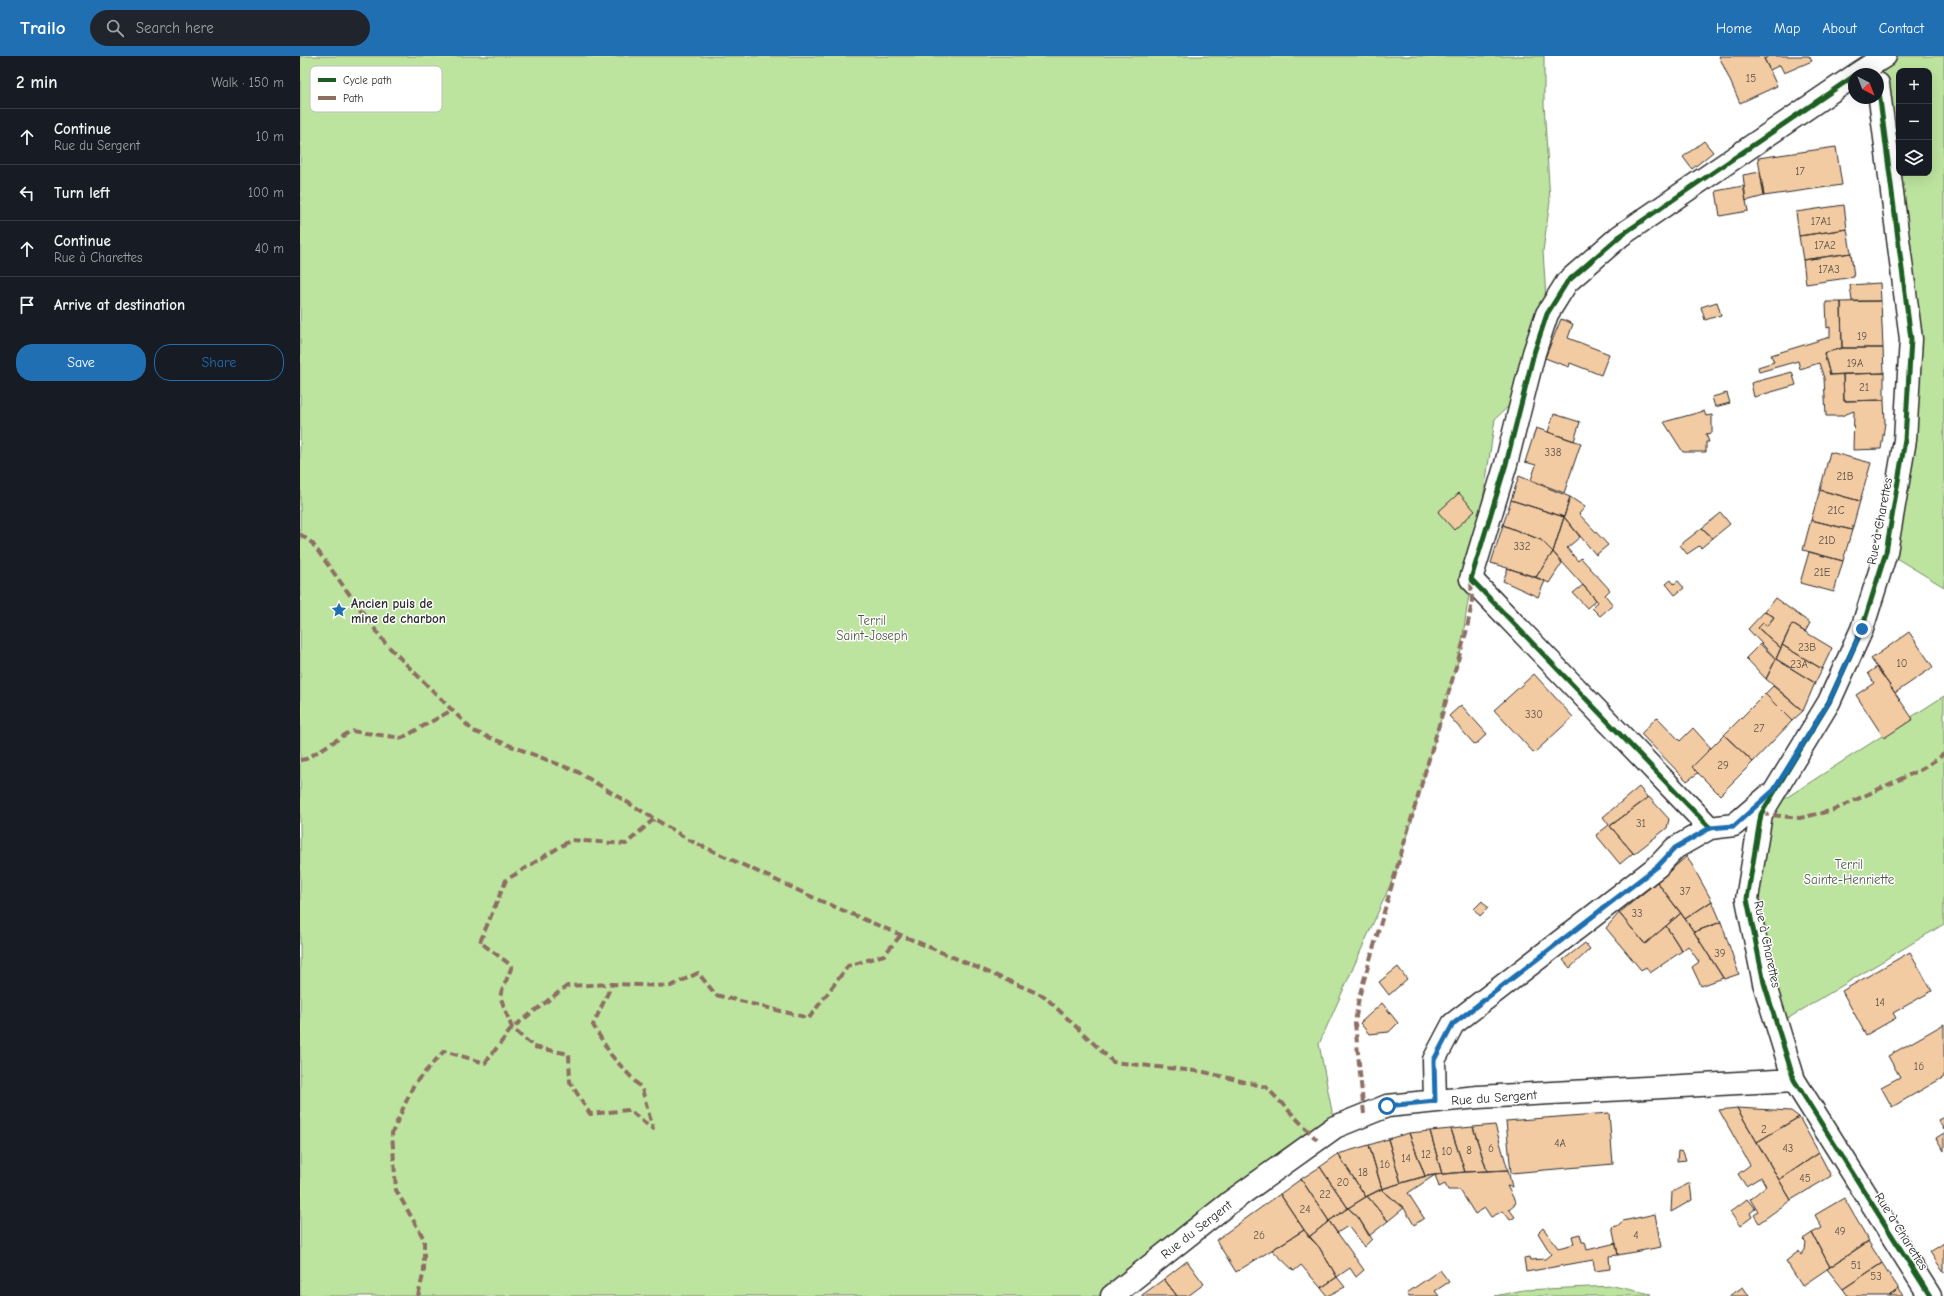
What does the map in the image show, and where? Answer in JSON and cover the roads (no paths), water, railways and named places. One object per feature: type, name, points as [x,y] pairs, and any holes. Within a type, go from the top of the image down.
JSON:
[{"type":"street","points":[[1868,68],[1878,62]]},
{"type":"street","points":[[1710,828],[1471,579],[1506,464],[1534,353],[1547,314],[1567,282],[1620,236],[1848,80]]},
{"type":"street","name":"Rue à Charettes","points":[[1881,104],[1911,339],[1905,440],[1886,552],[1862,629],[1829,702],[1774,790],[1761,814],[1747,899],[1764,983],[1794,1080],[1930,1296]]},
{"type":"street","points":[[1435,1101],[1434,1060],[1453,1024],[1658,866],[1675,848],[1710,828],[1734,826],[1774,790]]},
{"type":"street","name":"Rue du Sergent","points":[[1112,1296],[1229,1203],[1335,1127],[1387,1106],[1435,1101],[1794,1080]]},
{"type":"place","name":"Ancien puis de mine de charbon","points":[[339,610]]},
{"type":"park label","name":"Terril Saint-Joseph","points":[[872,628]]},
{"type":"park label","name":"Terril Sainte-Henriette","points":[[1849,872]]}]
